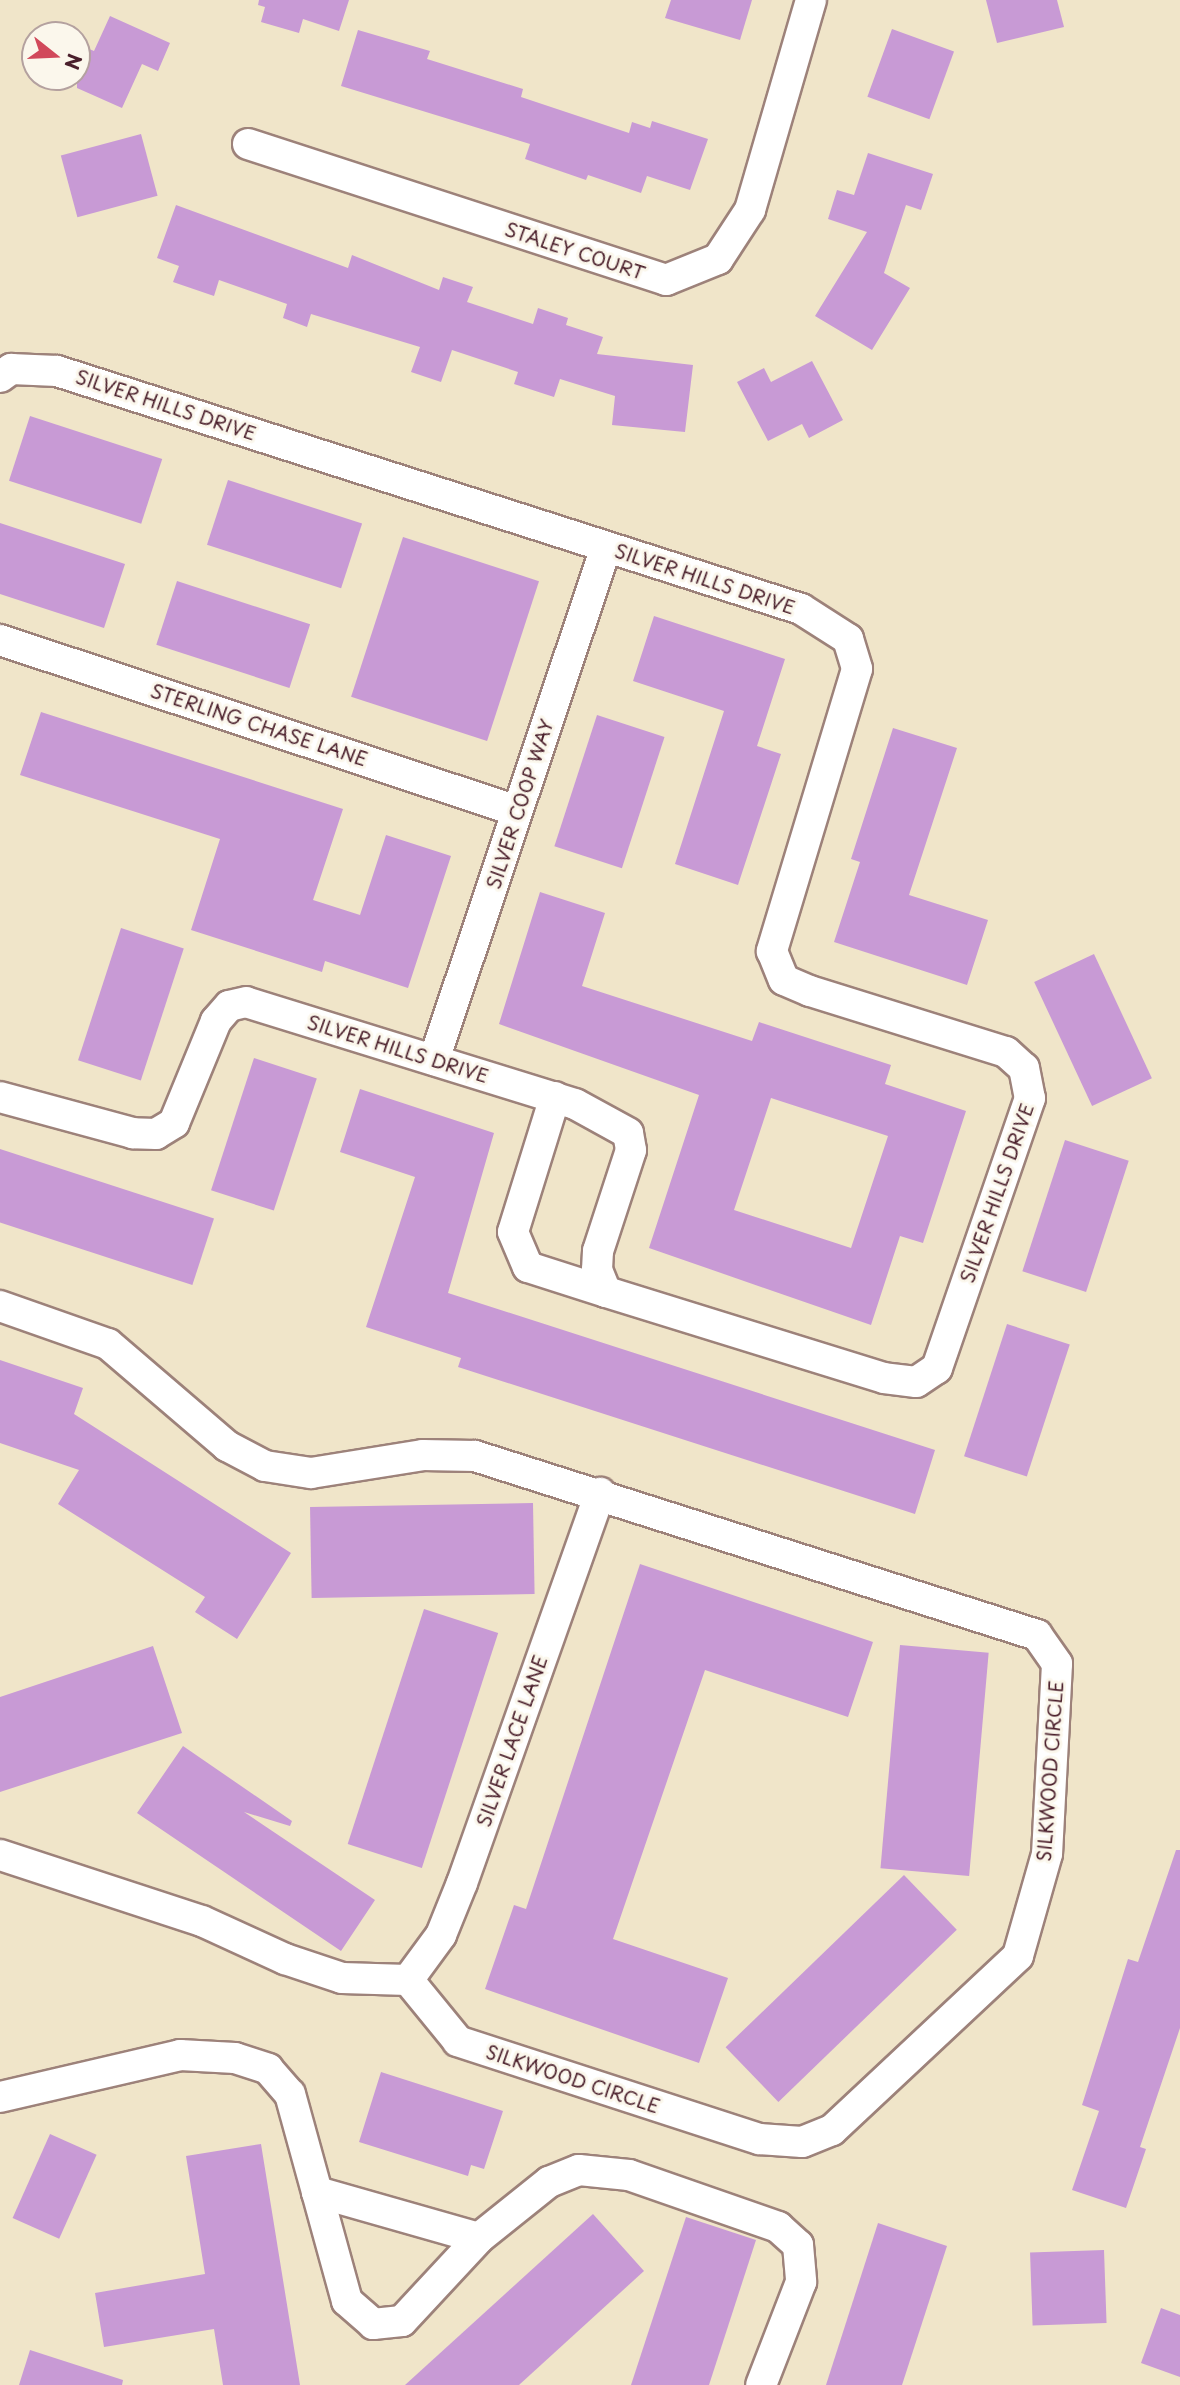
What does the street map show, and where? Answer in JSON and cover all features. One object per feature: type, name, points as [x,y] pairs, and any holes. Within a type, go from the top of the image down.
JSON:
[{"type":"street","name":"STALEY COURT","points":[[248,144],[666,279],[718,259],[750,210],[811,0]]},
{"type":"street","name":"SILVER HILLS DRIVE","points":[[0,377],[11,369],[57,371],[800,609],[848,639],[858,669],[772,951],[784,980],[810,991],[1006,1052],[1024,1068],[1030,1098],[937,1368],[916,1382],[884,1378],[606,1292],[597,1270],[598,1251],[631,1150],[628,1133],[555,1097],[246,1002],[229,1006],[216,1021],[174,1123],[156,1134],[133,1133],[0,1097]]},
{"type":"street","name":"SILVER COOP WAY","points":[[434,1060],[606,547]]},
{"type":"street","name":"STERLING CHASE LANE","points":[[0,640],[517,811]]},
{"type":"street","points":[[555,1097],[513,1232],[528,1267],[606,1292]]},
{"type":"street","name":"SILKWOOD CIRCLE","points":[[0,1306],[108,1344],[227,1446],[265,1466],[310,1473],[424,1455],[475,1456],[600,1493],[1037,1635],[1057,1664],[1047,1854],[1018,1956],[832,2130],[803,2142],[759,2139],[458,2041],[408,1980]]},
{"type":"street","name":"SILVER LACE LANE","points":[[408,1980],[441,1935],[600,1493]]},
{"type":"street","points":[[0,1855],[202,1921],[285,1959],[342,1978],[408,1980]]},
{"type":"street","points":[[0,2097],[180,2055],[235,2058],[268,2069],[290,2094],[347,2301],[373,2324],[402,2321],[479,2238],[549,2182],[579,2170],[629,2175],[778,2227],[798,2245],[801,2282],[761,2385]]},
{"type":"street","points":[[317,2192],[479,2238]]},
{"type":"building","points":[[259,0],[349,0],[339,31],[303,19],[299,33],[261,22],[265,7],[258,5]]},
{"type":"building","points":[[671,0],[752,0],[740,40],[665,18]]},
{"type":"building","points":[[986,0],[1057,0],[1064,27],[997,43]]},
{"type":"building","points":[[110,16],[170,43],[158,71],[142,64],[122,108],[84,91],[91,91],[91,50],[94,51]]},
{"type":"building","points":[[892,29],[954,52],[929,119],[867,97]]},
{"type":"building","points":[[358,30],[430,51],[427,59],[523,89],[521,97],[629,133],[632,122],[650,128],[652,121],[708,139],[690,190],[647,176],[641,193],[588,175],[586,180],[525,159],[530,144],[341,86]]},
{"type":"building","points":[[141,134],[158,196],[77,217],[61,155]]},
{"type":"building","points":[[868,153],[933,174],[921,210],[906,205],[884,273],[910,288],[872,350],[815,316],[867,232],[828,219],[837,190],[854,195]]},
{"type":"building","points":[[176,205],[348,268],[352,255],[439,290],[443,277],[473,287],[467,302],[533,324],[538,308],[568,318],[566,325],[603,337],[597,354],[693,365],[685,432],[612,425],[615,396],[560,379],[554,397],[514,384],[518,372],[452,350],[441,382],[411,372],[420,347],[311,314],[307,327],[283,318],[287,304],[219,280],[214,296],[173,282],[179,266],[157,258]]},
{"type":"building","points":[[812,361],[843,420],[809,438],[802,424],[768,441],[737,382],[764,368],[771,382]]},
{"type":"building","points":[[30,416],[162,459],[141,524],[9,481]]},
{"type":"building","points":[[228,480],[362,524],[341,588],[207,545]]},
{"type":"building","points":[[0,523],[125,564],[104,628],[0,594]]},
{"type":"building","points":[[403,537],[539,581],[487,741],[351,697]]},
{"type":"building","points":[[177,581],[310,624],[289,688],[156,645]]},
{"type":"building","points":[[654,616],[785,659],[757,746],[781,754],[738,885],[675,864],[724,711],[633,681]]},
{"type":"building","points":[[41,712],[343,809],[313,900],[360,915],[386,835],[451,856],[408,988],[325,961],[322,972],[191,930],[220,839],[20,775]]},
{"type":"building","points":[[597,715],[665,737],[622,868],[554,846]]},
{"type":"building","points":[[893,728],[957,748],[909,895],[988,920],[967,985],[834,942],[860,862],[851,859]]},
{"type":"building","points":[[540,892],[605,913],[582,986],[752,1041],[759,1022],[891,1065],[885,1084],[966,1111],[923,1243],[900,1236],[871,1325],[649,1248],[699,1095],[499,1024]],"holes":[[[771,1098],[888,1136],[851,1248],[734,1210]]]},
{"type":"building","points":[[121,928],[184,948],[141,1081],[78,1060]]},
{"type":"building","points":[[1094,954],[1152,1078],[1092,1106],[1034,982]]},
{"type":"building","points":[[254,1058],[317,1078],[274,1211],[211,1190]]},
{"type":"building","points":[[360,1089],[494,1133],[448,1293],[935,1450],[915,1514],[458,1367],[461,1358],[366,1327],[415,1177],[340,1152]]},
{"type":"building","points":[[1065,1140],[1129,1161],[1086,1292],[1022,1271]]},
{"type":"building","points":[[0,1149],[214,1219],[192,1285],[0,1223]]},
{"type":"building","points":[[1007,1324],[1070,1344],[1027,1477],[964,1456]]},
{"type":"building","points":[[0,1360],[83,1388],[74,1414],[291,1553],[237,1639],[195,1612],[205,1597],[58,1504],[79,1470],[0,1443]]},
{"type":"building","points":[[533,1503],[535,1594],[312,1598],[310,1507]]},
{"type":"building","points":[[640,1564],[873,1642],[848,1717],[705,1670],[613,1939],[728,1978],[699,2063],[485,1989],[514,1905],[526,1909]]},
{"type":"building","points":[[424,1609],[498,1633],[422,1868],[348,1844]]},
{"type":"building","points":[[900,1645],[989,1653],[969,1876],[880,1868]]},
{"type":"building","points":[[153,1646],[182,1733],[0,1792],[0,1697]]},
{"type":"building","points":[[183,1746],[292,1821],[290,1826],[244,1812],[375,1900],[341,1951],[137,1813]]},
{"type":"building","points":[[1176,1850],[1180,1850],[1180,2028],[1140,2147],[1146,2149],[1126,2208],[1072,2190],[1099,2111],[1082,2105],[1128,1959],[1138,1962]]},
{"type":"building","points":[[904,1875],[957,1930],[778,2102],[726,2047]]},
{"type":"building","points":[[381,2072],[503,2111],[484,2169],[471,2165],[468,2176],[359,2142]]},
{"type":"building","points":[[50,2134],[97,2155],[59,2239],[13,2218]]},
{"type":"building","points":[[261,2144],[300,2385],[223,2385],[214,2329],[104,2347],[95,2293],[205,2274],[186,2156]]},
{"type":"building","points":[[593,2214],[644,2271],[519,2385],[405,2385]]},
{"type":"building","points":[[686,2217],[756,2240],[709,2385],[631,2385]]},
{"type":"building","points":[[878,2223],[947,2246],[902,2385],[826,2385]]},
{"type":"building","points":[[1104,2250],[1107,2323],[1033,2326],[1030,2253]]},
{"type":"building","points":[[1161,2308],[1180,2315],[1180,2377],[1141,2363]]},
{"type":"building","points":[[30,2350],[123,2380],[122,2385],[19,2385]]}]
